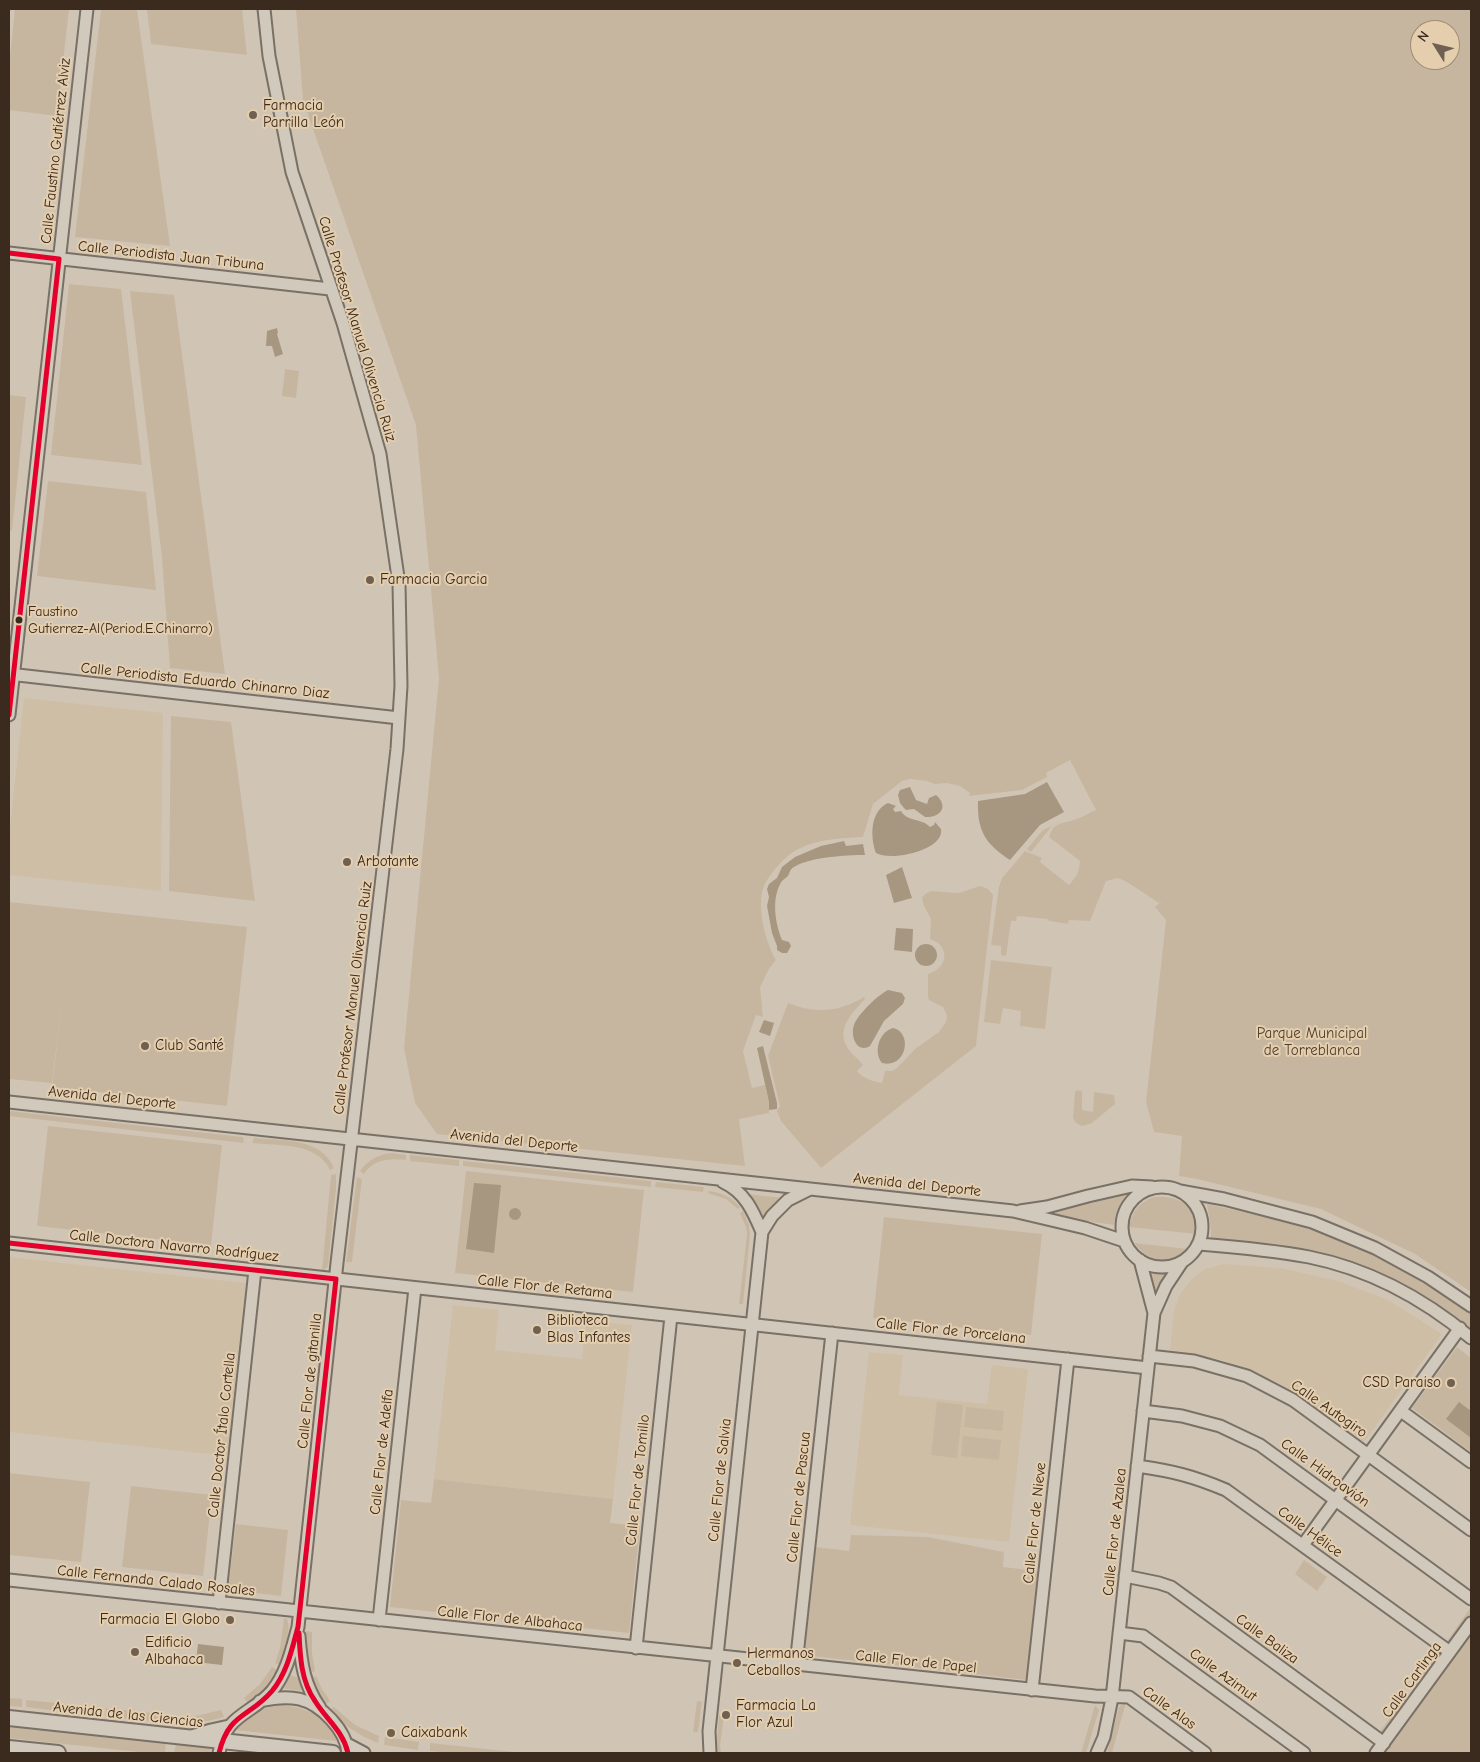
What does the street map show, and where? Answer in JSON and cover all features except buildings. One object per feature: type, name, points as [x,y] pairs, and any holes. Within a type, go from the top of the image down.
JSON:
[{"type":"main road","name":"Avenida de las Ciencias","points":[[9,1718],[186,1738],[220,1747],[333,1753]]},
{"type":"main road","points":[[9,1748],[58,1753]]},
{"type":"street","name":"Calle Faustino Gutiérrez Alviz","points":[[9,714],[11,674],[87,9]]},
{"type":"street","name":"Calle Profesor Manuel Olivencia Ruiz","points":[[264,9],[269,56],[292,172],[343,323],[380,454],[399,584],[400,686],[397,749],[352,1139]]},
{"type":"street","name":"Calle Periodista Juan Tribuna","points":[[9,253],[330,289]]},
{"type":"street","name":"Calle Periodista Eduardo Chinarro Diaz","points":[[11,674],[399,718]]},
{"type":"street","name":"Avenida del Deporte","points":[[9,1102],[812,1188],[1016,1212],[1085,1228],[1124,1241]]},
{"type":"street","name":"Calle Flor de gitanilla","points":[[298,1626],[352,1139]]},
{"type":"street","points":[[714,1178],[734,1187],[753,1209],[762,1232]]},
{"type":"street","name":"Avenida del Deporte","points":[[1016,1212],[1048,1207],[1132,1186],[1156,1188]]},
{"type":"street","points":[[1180,1191],[1190,1198],[1198,1208],[1202,1226],[1199,1244],[1192,1254],[1182,1262],[1172,1266],[1150,1265],[1132,1253],[1124,1241],[1122,1234],[1124,1215],[1134,1198],[1142,1192],[1168,1187],[1224,1199],[1312,1222],[1375,1248],[1428,1277],[1471,1306]]},
{"type":"street","points":[[762,1232],[772,1216],[788,1200],[812,1188]]},
{"type":"street","name":"Calle Flor de Salvia","points":[[710,1753],[709,1731],[762,1232]]},
{"type":"street","name":"Calle Doctora Navarro Rodríguez","points":[[9,1243],[336,1279]]},
{"type":"street","points":[[1199,1244],[1310,1257],[1348,1268],[1386,1283],[1421,1301],[1471,1338]]},
{"type":"street","points":[[1140,1260],[1154,1313]]},
{"type":"street","points":[[1154,1313],[1166,1286],[1182,1262]]},
{"type":"street","name":"Calle Doctor Ítalo Cortella","points":[[219,1603],[255,1270]]},
{"type":"street","name":"Calle Flor de Retama","points":[[336,1279],[752,1324]]},
{"type":"street","name":"Calle Flor de Adelfa","points":[[380,1620],[415,1288]]},
{"type":"street","name":"Calle Flor de Azalea","points":[[1097,1753],[1104,1737],[1112,1698],[1154,1313]]},
{"type":"street","name":"Calle Flor de Tomillo","points":[[636,1648],[671,1316]]},
{"type":"street","name":"Calle Flor de Porcelana","points":[[752,1324],[1148,1368]]},
{"type":"street","points":[[1303,1545],[1460,1328]]},
{"type":"street","name":"Calle Flor de Pascua","points":[[796,1665],[832,1333]]},
{"type":"street","name":"Calle Autogiro","points":[[1149,1356],[1194,1361],[1247,1376],[1293,1400],[1471,1530]]},
{"type":"street","name":"Calle Flor de Nieve","points":[[1032,1690],[1068,1359]]},
{"type":"street","name":"Calle Hidroavión","points":[[1143,1411],[1182,1416],[1228,1430],[1260,1445],[1471,1599]]},
{"type":"street","points":[[1401,1411],[1471,1462]]},
{"type":"street","name":"Calle Hélice","points":[[1137,1466],[1168,1470],[1198,1478],[1226,1490],[1450,1652]]},
{"type":"street","name":"Calle Baliza","points":[[1125,1576],[1170,1587],[1384,1743]]},
{"type":"street","name":"Calle Fernanda Calado Rosales","points":[[9,1580],[300,1611]]},
{"type":"street","name":"Calle Flor de Albahaca","points":[[300,1611],[717,1656]]},
{"type":"street","name":"Calle Carlinga","points":[[1376,1753],[1471,1624]]},
{"type":"street","points":[[220,1747],[229,1726],[272,1690],[284,1670],[298,1626]]},
{"type":"street","points":[[298,1626],[303,1674],[311,1695],[326,1716]]},
{"type":"street","name":"Calle Azimut","points":[[1119,1634],[1143,1636],[1304,1753]]},
{"type":"street","name":"Calle Flor de Papel","points":[[717,1656],[1112,1698]]},
{"type":"street","points":[[259,1702],[285,1697],[300,1699],[314,1705],[335,1725],[348,1748],[364,1753]]},
{"type":"street","name":"Calle Alas","points":[[1112,1698],[1129,1698],[1206,1753]]},
{"type":"street","points":[[186,1738],[229,1726]]},
{"type":"street","name":"Calle Flor de Salvia","points":[[701,1753],[709,1731]]},
{"type":"shaded area","points":[[277,328],[283,354],[275,357],[272,346],[266,346],[267,331]]},
{"type":"shaded area","points":[[24,698],[163,713],[161,891],[9,875],[9,836]]},
{"type":"shaded area","points":[[1047,782],[1064,812],[1040,825],[1010,860],[994,848],[984,835],[979,820],[978,801],[1025,794]]},
{"type":"shaded area","points":[[910,787],[916,800],[927,804],[929,798],[936,795],[942,803],[939,813],[935,816],[925,817],[914,809],[906,810],[900,803],[898,795],[900,790]]},
{"type":"shaded area","points":[[888,803],[896,806],[893,809],[895,812],[901,811],[907,817],[923,822],[930,827],[935,822],[941,829],[940,836],[935,843],[916,852],[904,855],[893,856],[876,853],[872,832],[873,825],[878,812]]},
{"type":"shaded area","points":[[844,841],[846,846],[863,844],[865,855],[838,856],[809,861],[793,868],[782,881],[776,895],[776,918],[782,940],[789,942],[791,946],[787,953],[782,953],[777,950],[772,933],[767,906],[769,897],[767,889],[769,884],[777,878],[782,867],[795,857],[821,846]]},
{"type":"shaded area","points":[[902,867],[912,898],[894,903],[886,875]]},
{"type":"shaded area","points":[[896,928],[913,929],[912,952],[894,950]]},
{"type":"shaded area","points":[[926,944],[934,947],[937,955],[934,963],[926,966],[918,963],[915,955],[918,947]]},
{"type":"shaded area","points":[[888,990],[902,993],[905,998],[903,1004],[884,1021],[870,1046],[861,1048],[854,1039],[854,1025],[869,1005]]},
{"type":"shaded area","points":[[764,1020],[774,1023],[770,1036],[759,1032]]},
{"type":"shaded area","points":[[893,1028],[899,1031],[905,1042],[902,1056],[897,1061],[882,1063],[878,1053],[879,1043],[884,1034]]},
{"type":"shaded area","points":[[763,1046],[777,1109],[769,1110],[769,1102],[757,1048]]},
{"type":"shaded area","points":[[474,1183],[501,1185],[494,1253],[466,1249]]},
{"type":"shaded area","points":[[513,1208],[517,1208],[521,1214],[517,1220],[513,1220],[509,1216],[509,1212]]},
{"type":"shaded area","points":[[9,1257],[246,1283],[227,1456],[9,1432]]},
{"type":"shaded area","points":[[1224,1264],[1280,1268],[1338,1281],[1388,1300],[1442,1334],[1364,1442],[1290,1389],[1257,1373],[1226,1361],[1170,1350],[1174,1311],[1180,1294],[1191,1280],[1205,1269]]},
{"type":"shaded area","points":[[453,1305],[499,1310],[495,1350],[582,1359],[586,1320],[632,1325],[613,1499],[434,1479]]},
{"type":"shaded area","points":[[869,1352],[903,1355],[899,1395],[987,1404],[992,1365],[1028,1369],[1009,1542],[850,1525]]},
{"type":"shaded area","points":[[1459,1402],[1471,1411],[1471,1438],[1446,1419]]},
{"type":"shaded area","points":[[198,1644],[224,1647],[222,1665],[196,1662]]},
{"type":"green space","points":[[15,9],[69,9],[57,116],[9,110],[9,66]]},
{"type":"green space","points":[[101,9],[137,9],[170,246],[75,237]]},
{"type":"green space","points":[[147,9],[242,9],[247,55],[151,44]]},
{"type":"green space","name":"Parque Municipal de Torreblanca","points":[[296,9],[1471,9],[1471,1292],[1415,1254],[1321,1209],[1179,1176],[1182,1136],[1154,1132],[1146,1102],[1166,920],[1155,907],[1170,894],[1159,903],[1118,878],[1106,881],[1090,921],[1069,920],[1068,924],[1047,919],[1017,916],[1016,921],[1011,921],[1006,956],[1001,955],[1001,946],[991,945],[999,887],[1002,878],[1025,851],[1042,858],[1040,862],[1069,885],[1077,875],[1080,861],[1049,837],[1058,824],[1077,819],[1096,810],[1070,760],[1046,773],[1047,777],[1022,790],[969,796],[970,793],[960,786],[947,783],[935,784],[910,779],[902,781],[873,804],[863,837],[814,843],[793,852],[776,868],[764,887],[761,909],[769,945],[776,960],[760,987],[763,1017],[756,1015],[743,1051],[752,1088],[765,1085],[769,1102],[769,1113],[739,1119],[745,1166],[437,1134],[415,1103],[404,1048],[439,678],[416,425],[303,100]]},
{"type":"green space","points":[[69,284],[121,289],[142,465],[51,455]]},
{"type":"green space","points":[[130,291],[174,295],[225,674],[170,668],[162,558]]},
{"type":"green space","points":[[285,369],[299,371],[296,398],[282,396]]},
{"type":"green space","points":[[9,395],[26,397],[12,531],[9,530]]},
{"type":"green space","points":[[48,481],[146,492],[156,590],[37,576]]},
{"type":"green space","points":[[171,716],[231,722],[255,901],[169,891]]},
{"type":"green space","points":[[1052,826],[1031,852],[1027,849],[1043,830]]},
{"type":"green space","points":[[980,886],[988,889],[993,895],[976,1046],[821,1168],[781,1121],[777,1111],[780,1106],[768,1056],[788,1003],[808,1009],[827,1010],[845,1006],[864,997],[865,999],[847,1021],[843,1033],[844,1040],[849,1050],[863,1065],[857,1071],[859,1074],[865,1078],[882,1083],[885,1071],[892,1071],[897,1068],[915,1049],[939,1032],[946,1022],[947,1016],[943,1007],[929,1000],[928,997],[928,974],[940,967],[943,962],[944,952],[937,942],[930,939],[931,919],[922,898],[931,891],[959,893]]},
{"type":"green space","points":[[9,902],[247,927],[227,1106],[52,1087],[64,986],[52,1083],[9,1079]]},
{"type":"green space","points":[[991,960],[1052,967],[1045,1029],[1020,1026],[1021,1011],[1003,1008],[1000,1024],[984,1022]]},
{"type":"green space","points":[[1077,1090],[1082,1091],[1082,1110],[1093,1112],[1094,1092],[1114,1095],[1115,1104],[1092,1123],[1082,1126],[1076,1123],[1073,1118],[1075,1092]]},
{"type":"green space","points":[[9,1111],[243,1137],[244,1143],[9,1116]]},
{"type":"green space","points":[[48,1126],[222,1145],[211,1245],[37,1226]]},
{"type":"green space","points":[[254,1138],[300,1142],[320,1151],[328,1158],[334,1168],[330,1170],[316,1154],[307,1150],[285,1145],[252,1143]]},
{"type":"green space","points":[[392,1153],[406,1155],[406,1160],[394,1159],[377,1162],[364,1174],[360,1171],[374,1158]]},
{"type":"green space","points":[[410,1155],[459,1160],[459,1166],[410,1161]]},
{"type":"green space","points":[[463,1161],[651,1181],[651,1187],[463,1166]]},
{"type":"green space","points":[[466,1171],[644,1190],[633,1292],[455,1273]]},
{"type":"green space","points":[[336,1174],[328,1266],[322,1270],[331,1175]]},
{"type":"green space","points":[[357,1177],[362,1179],[352,1262],[346,1262]]},
{"type":"green space","points":[[656,1182],[704,1187],[703,1192],[655,1187]]},
{"type":"green space","points":[[708,1191],[726,1196],[740,1207],[738,1209],[726,1199],[708,1193]]},
{"type":"green space","points":[[1129,1192],[1119,1207],[1114,1225],[1047,1215],[1046,1212]]},
{"type":"green space","points":[[747,1194],[783,1198],[768,1213],[762,1223]]},
{"type":"green space","points":[[1154,1197],[1172,1198],[1185,1204],[1193,1216],[1196,1234],[1129,1227],[1132,1216],[1137,1208]]},
{"type":"green space","points":[[1207,1204],[1315,1230],[1376,1255],[1415,1277],[1470,1313],[1471,1331],[1424,1297],[1389,1278],[1350,1263],[1211,1240]]},
{"type":"green space","points":[[743,1211],[749,1225],[750,1235],[743,1304],[739,1304],[747,1235],[740,1213]]},
{"type":"green space","points":[[884,1217],[1042,1234],[1031,1335],[873,1318]]},
{"type":"green space","points":[[1134,1243],[1188,1249],[1174,1258],[1160,1260],[1146,1254]]},
{"type":"green space","points":[[1147,1268],[1158,1272],[1170,1271],[1156,1301]]},
{"type":"green space","name":"CSD Paraiso","points":[[1457,1347],[1471,1358],[1471,1452],[1412,1408]]},
{"type":"green space","points":[[937,1402],[963,1405],[957,1458],[931,1455]]},
{"type":"green space","points":[[966,1407],[1004,1411],[1002,1431],[964,1427]]},
{"type":"green space","points":[[963,1436],[1001,1440],[999,1460],[961,1456]]},
{"type":"green space","points":[[9,1473],[90,1482],[81,1562],[9,1555]]},
{"type":"green space","points":[[434,1479],[613,1499],[610,1523],[640,1526],[629,1633],[390,1607],[401,1500],[431,1503]]},
{"type":"green space","points":[[131,1486],[212,1495],[203,1576],[122,1567]]},
{"type":"green space","points":[[236,1524],[288,1530],[281,1596],[228,1590]]},
{"type":"green space","points":[[851,1535],[928,1537],[1004,1552],[1003,1567],[1039,1571],[1027,1680],[803,1655],[816,1547],[849,1551]]},
{"type":"green space","points":[[1304,1560],[1327,1577],[1317,1591],[1295,1574]]},
{"type":"green space","points":[[1471,1607],[1471,1616],[1450,1644],[1445,1644]]},
{"type":"green space","points":[[284,1618],[287,1619],[289,1629],[280,1665],[275,1663],[280,1648]]},
{"type":"green space","points":[[306,1631],[312,1632],[312,1653],[315,1671],[310,1673],[305,1645]]},
{"type":"green space","points":[[1471,1632],[1471,1753],[1382,1753]]},
{"type":"green space","points":[[1440,1650],[1442,1656],[1418,1689],[1414,1686]]},
{"type":"green space","points":[[272,1667],[277,1670],[265,1689],[248,1703],[244,1698],[260,1684]]},
{"type":"green space","points":[[286,1674],[299,1678],[302,1691],[280,1688]]},
{"type":"green space","points":[[316,1676],[330,1701],[325,1705],[311,1678]]},
{"type":"green space","points":[[9,1698],[22,1699],[22,1707],[9,1706]]},
{"type":"green space","points":[[1404,1699],[1409,1702],[1384,1735],[1378,1734]]},
{"type":"green space","points":[[26,1700],[67,1704],[66,1712],[26,1707]]},
{"type":"green space","points":[[697,1701],[702,1702],[698,1732],[693,1732]]},
{"type":"green space","points":[[1126,1702],[1112,1753],[1107,1753],[1119,1707]]},
{"type":"green space","points":[[72,1705],[98,1707],[98,1715],[71,1712]]},
{"type":"green space","points":[[282,1705],[299,1708],[315,1715],[328,1726],[337,1741],[235,1730],[256,1712]]},
{"type":"green space","points":[[1095,1705],[1099,1710],[1086,1753],[1081,1753]]},
{"type":"green space","points":[[334,1707],[355,1725],[379,1736],[378,1743],[340,1721],[329,1710]]},
{"type":"green space","points":[[106,1708],[169,1715],[168,1723],[105,1716]]},
{"type":"green space","points":[[221,1710],[224,1717],[202,1722],[179,1723],[180,1716],[192,1717]]},
{"type":"green space","points":[[719,1715],[724,1715],[720,1746],[721,1753],[716,1753]]},
{"type":"green space","points":[[9,1726],[166,1743],[165,1753],[148,1753],[9,1738]]},
{"type":"green space","points":[[385,1737],[419,1742],[418,1750],[384,1745]]},
{"type":"green space","points":[[430,1743],[524,1753],[451,1753],[430,1751]]},
{"type":"green space","points":[[176,1744],[211,1748],[210,1753],[174,1753]]},
{"type":"transit line","points":[[9,253],[59,259],[9,715]]},
{"type":"transit line","points":[[9,1243],[336,1279],[298,1627],[288,1660],[277,1684],[264,1700],[234,1722],[223,1740],[219,1753]]},
{"type":"transit line","points":[[299,1633],[304,1677],[310,1693],[342,1738],[348,1753]]},
{"type":"place","name":"Farmacia Parrilla León","points":[[253,115]]},
{"type":"place","name":"Farmacia Garcia","points":[[370,580]]},
{"type":"place","name":"Faustino Gutierrez-Al(Period.E.Chinarro)","points":[[19,620]]},
{"type":"place","name":"Arbotante","points":[[347,862]]},
{"type":"place","name":"Club Santé","points":[[145,1046]]},
{"type":"place","name":"Biblioteca Blas Infantes","points":[[537,1330]]},
{"type":"place","name":"CSD Paraiso","points":[[1451,1383]]},
{"type":"place","name":"Farmacia El Globo","points":[[230,1620]]},
{"type":"place","name":"Edificio Albahaca","points":[[135,1652]]},
{"type":"place","name":"Hermanos Ceballos","points":[[737,1663]]},
{"type":"place","name":"Farmacia La Flor Azul","points":[[726,1715]]},
{"type":"place","name":"Caixabank","points":[[391,1733]]}]
